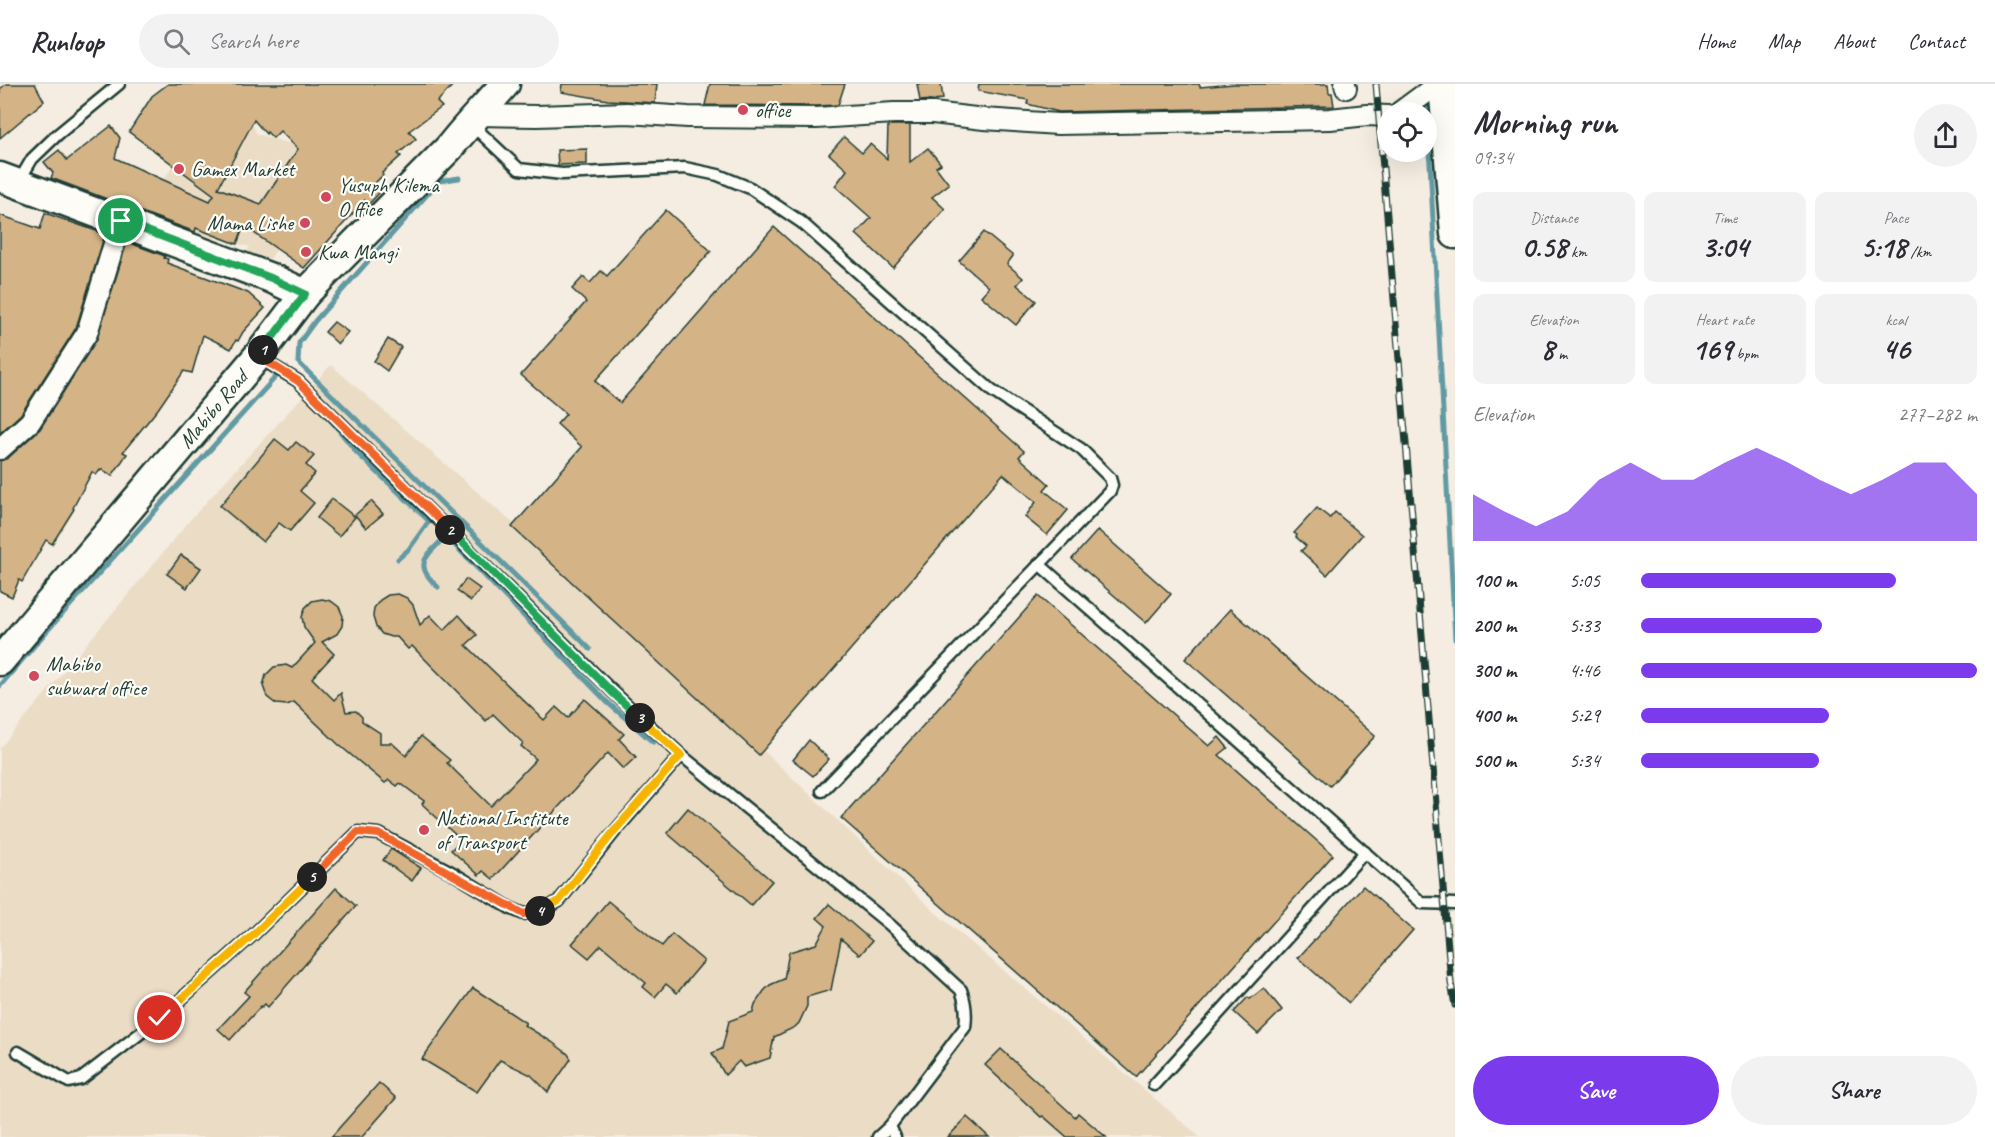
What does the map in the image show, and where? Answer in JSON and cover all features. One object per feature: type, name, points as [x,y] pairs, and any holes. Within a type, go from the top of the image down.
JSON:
[{"type":"main road","name":"Mabibo Road","points":[[4,651],[258,356],[305,294],[449,148],[505,84]]},
{"type":"main road","points":[[1443,84],[1455,234]]},
{"type":"main road","points":[[9,180],[271,278],[305,294]]},
{"type":"street","points":[[1414,102],[1438,84]]},
{"type":"street","points":[[474,118],[627,113],[688,117],[816,118],[933,113],[1058,124],[1319,119],[1377,116]]},
{"type":"street","points":[[0,449],[30,423],[87,333],[121,221]]},
{"type":"lane","points":[[9,180],[57,135],[119,84]]},
{"type":"lane","points":[[474,118],[519,169],[562,174],[685,168],[718,175],[750,188],[801,222],[992,391],[1081,449],[1110,478],[1112,485],[1110,491],[822,791]]},
{"type":"lane","points":[[258,356],[298,381],[612,692],[681,755],[889,924],[961,990],[967,1014],[965,1027],[890,1126],[878,1137]]},
{"type":"lane","points":[[1039,564],[1422,903],[1455,904]]},
{"type":"lane","points":[[18,1052],[69,1082],[81,1079],[160,1018],[254,934],[358,832],[379,834],[524,914],[544,910],[559,901],[615,830],[681,755]]},
{"type":"lane","points":[[1154,1085],[1365,852]]},
{"type":"lane","points":[[890,1126],[895,1137]]},
{"type":"shaded area","points":[[203,111],[251,122],[257,134],[288,143],[302,137],[331,166],[270,259],[247,251],[250,247],[200,236],[144,217],[152,194],[160,187]]},
{"type":"shaded area","name":"National Institute of Transport","points":[[331,365],[628,623],[935,912],[1200,1137],[0,1137],[0,748],[191,519]]},
{"type":"building","points":[[6,84],[35,84],[44,101],[0,138],[0,89]]},
{"type":"building","points":[[168,84],[454,84],[437,102],[442,107],[409,131],[416,139],[398,154],[401,156],[382,173],[383,175],[374,184],[381,191],[369,204],[365,200],[304,268],[244,226],[237,244],[196,228],[195,232],[51,178],[53,173],[44,162],[59,150],[67,160],[111,126],[120,138],[115,158],[210,201],[214,195],[129,132],[152,96]],"holes":[[[254,120],[266,134],[267,132],[273,138],[280,131],[298,149],[261,204],[218,188]]]},
{"type":"building","points":[[562,84],[657,84],[655,103],[608,100],[561,92]]},
{"type":"building","points":[[710,84],[845,84],[838,105],[816,106],[705,105]]},
{"type":"building","points":[[917,84],[941,84],[943,99],[920,101]]},
{"type":"building","points":[[979,84],[1199,84],[1200,87],[1234,84],[1328,84],[1334,106],[1059,112],[1027,104],[1028,100],[978,91]]},
{"type":"building","points":[[888,125],[910,125],[910,162],[928,148],[941,164],[936,167],[949,184],[932,197],[945,209],[893,268],[856,234],[871,218],[835,186],[847,170],[829,154],[844,137],[862,153],[870,144],[887,159]]},
{"type":"building","points":[[587,149],[587,164],[558,165],[557,150]]},
{"type":"building","points":[[666,210],[711,251],[595,381],[620,403],[774,227],[1024,451],[1019,457],[1049,484],[1044,490],[1068,510],[1047,535],[1025,517],[1036,502],[1003,474],[759,755],[512,527],[582,447],[557,424],[566,414],[521,375],[586,302],[572,289],[583,277],[590,283],[601,271],[607,276]]},
{"type":"building","points":[[45,213],[105,234],[76,328],[21,414],[0,433],[0,215],[40,229]]},
{"type":"building","points":[[984,232],[1013,256],[1007,264],[1023,278],[1017,285],[1036,301],[1016,325],[981,296],[989,287],[959,261]]},
{"type":"building","points":[[127,242],[165,256],[164,258],[168,259],[167,263],[248,293],[265,308],[243,332],[238,341],[236,340],[231,349],[203,335],[192,373],[184,371],[158,409],[123,452],[127,454],[112,476],[101,469],[96,475],[92,472],[74,509],[52,544],[46,540],[22,582],[19,580],[12,597],[0,591],[0,461],[8,458],[40,429],[97,339]]},
{"type":"building","points":[[334,322],[348,332],[338,344],[325,332]]},
{"type":"building","points":[[388,339],[401,347],[387,371],[374,361]]},
{"type":"building","points":[[275,439],[289,450],[296,442],[314,456],[306,465],[315,473],[300,491],[314,503],[290,531],[279,523],[263,542],[220,506]]},
{"type":"building","points":[[332,499],[355,517],[339,536],[317,518]]},
{"type":"building","points":[[371,501],[383,514],[366,528],[355,515]]},
{"type":"building","points":[[1317,508],[1330,518],[1335,512],[1362,535],[1327,575],[1301,551],[1306,546],[1294,533]]},
{"type":"building","points":[[1098,530],[1171,594],[1146,623],[1072,559]]},
{"type":"building","points":[[181,555],[201,568],[187,588],[167,574]]},
{"type":"building","points":[[466,579],[480,589],[471,601],[457,591]]},
{"type":"building","points":[[398,594],[407,598],[413,605],[420,625],[430,615],[444,630],[459,615],[477,635],[466,645],[544,720],[556,707],[568,718],[585,699],[624,734],[619,739],[636,757],[623,769],[608,753],[493,879],[483,871],[479,875],[451,850],[461,840],[422,804],[424,801],[400,783],[397,786],[389,780],[385,783],[339,745],[294,702],[287,705],[276,704],[267,697],[263,686],[266,675],[274,667],[286,665],[292,668],[315,643],[304,627],[302,617],[305,608],[312,601],[322,599],[331,601],[339,607],[343,616],[342,626],[337,634],[322,642],[334,654],[312,678],[334,700],[341,693],[346,712],[356,711],[362,717],[362,721],[380,733],[380,743],[392,743],[406,756],[421,736],[450,760],[447,763],[491,806],[536,759],[521,746],[523,743],[493,714],[486,721],[412,646],[408,649],[397,637],[382,634],[376,627],[373,617],[374,608],[388,595]]},
{"type":"building","points":[[1038,596],[1209,746],[1219,737],[1228,748],[1219,755],[1333,855],[1136,1077],[841,818]]},
{"type":"building","points":[[1230,609],[1375,736],[1330,786],[1185,659]]},
{"type":"building","points":[[809,740],[829,759],[813,776],[793,760]]},
{"type":"building","points":[[688,808],[772,881],[751,905],[667,833]]},
{"type":"building","points":[[391,849],[421,868],[412,881],[383,860]]},
{"type":"building","points":[[1363,886],[1413,930],[1349,1003],[1298,958]]},
{"type":"building","points":[[336,888],[356,906],[268,1007],[265,1004],[261,1006],[230,1040],[218,1029],[249,996],[244,992]]},
{"type":"building","points":[[608,901],[662,946],[672,934],[704,961],[677,993],[666,984],[655,997],[643,987],[646,983],[601,945],[589,958],[572,944]]},
{"type":"building","points":[[829,904],[872,941],[860,955],[841,939],[831,990],[807,997],[807,1006],[799,1023],[774,1037],[770,1058],[744,1067],[739,1061],[725,1075],[712,1053],[722,1049],[729,1021],[753,1012],[755,1004],[764,991],[770,985],[784,979],[789,952],[816,944],[826,926],[817,918]]},
{"type":"building","points":[[473,988],[568,1054],[571,1059],[548,1092],[531,1075],[500,1060],[477,1092],[422,1059]]},
{"type":"building","points":[[1264,988],[1282,1010],[1258,1034],[1234,1012],[1248,997],[1250,999]]},
{"type":"building","points":[[1001,1049],[1075,1117],[1078,1113],[1106,1137],[1067,1137],[1043,1116],[1041,1117],[985,1065]]},
{"type":"building","points":[[379,1083],[396,1098],[362,1137],[331,1137]]},
{"type":"building","points":[[967,1117],[989,1137],[948,1137]]},
{"type":"waterway","points":[[1430,162],[1455,639]]},
{"type":"waterway","points":[[459,178],[439,181],[315,321],[299,343],[298,362],[590,649]]},
{"type":"waterway","points":[[0,686],[281,371]]},
{"type":"waterway","points":[[330,419],[357,453],[429,521],[409,549],[398,559]]},
{"type":"waterway","points":[[438,587],[425,572],[424,566],[428,555],[446,536],[607,702],[653,742]]},
{"type":"railway","points":[[1376,84],[1451,983],[1455,1005]]},
{"type":"place","name":"office","points":[[743,110]]},
{"type":"place","name":"Gamex Market","points":[[179,169]]},
{"type":"place","name":"Yusuph Kilema O ffice","points":[[326,197]]},
{"type":"place","name":"Mama Lishe","points":[[305,223]]},
{"type":"place","name":"Kwa Mangi","points":[[306,252]]},
{"type":"place","name":"Mabibo subward office","points":[[34,676]]},
{"type":"place","name":"National Institute of Transport","points":[[424,830]]},
{"type":"route","points":[[121,221],[271,278],[305,294],[258,356],[298,381],[612,692],[681,755],[615,830],[559,901],[544,910],[524,914],[379,834],[358,832],[254,934],[160,1018]]}]
